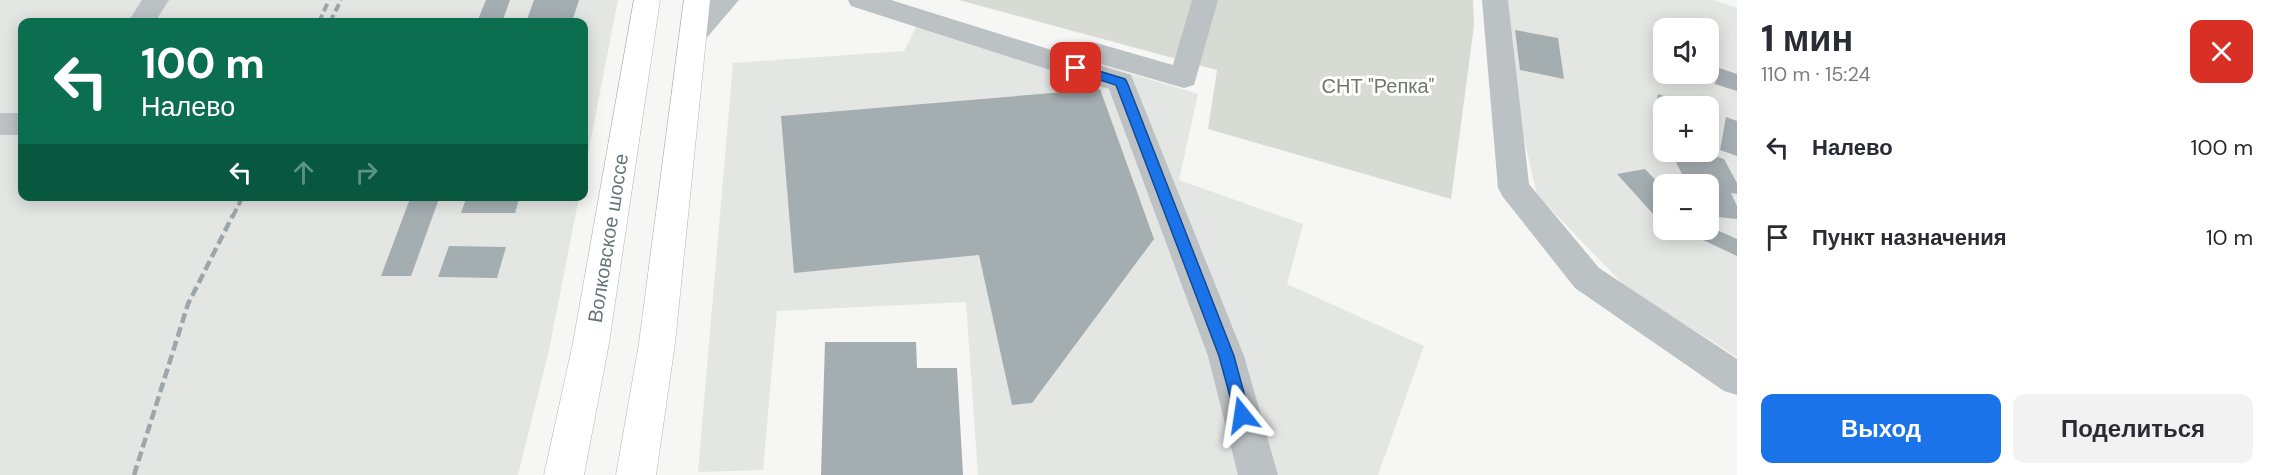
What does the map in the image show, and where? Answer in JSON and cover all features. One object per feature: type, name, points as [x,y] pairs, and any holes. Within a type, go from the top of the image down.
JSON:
[{"type":"main road","name":"Волковское шоссе","points":[[564,475],[591,343],[647,0]]},
{"type":"main road","points":[[636,475],[657,343],[697,0]]},
{"type":"lane","points":[[144,18],[156,0]]},
{"type":"lane","points":[[693,35],[712,11],[726,0]]},
{"type":"lane","points":[[861,0],[1121,82],[1226,356],[1258,475]]},
{"type":"lane","points":[[915,0],[1184,78],[1205,0]]},
{"type":"lane","points":[[1495,0],[1514,188],[1587,278],[1737,379]]},
{"type":"lane","points":[[0,124],[18,124]]},
{"type":"shaded area","points":[[0,0],[618,0],[588,154],[588,18],[18,18],[18,201],[578,201],[549,350],[518,475],[0,475]]},
{"type":"shaded area","points":[[1508,0],[1713,0],[1737,8],[1737,357],[1627,288],[1537,195],[1522,129]]},
{"type":"shaded area","points":[[924,11],[1198,94],[1179,180],[1303,224],[1287,284],[1424,346],[1378,475],[978,475],[966,302],[777,311],[763,470],[698,472],[733,63],[904,51]]},
{"type":"green space","name":"СНТ \"Репка\"","points":[[959,0],[1473,0],[1474,26],[1451,199],[1208,129],[1217,70]]},
{"type":"building","points":[[486,0],[510,0],[503,18],[479,18]]},
{"type":"building","points":[[534,0],[579,0],[573,18],[527,18]]},
{"type":"building","points":[[1515,30],[1558,38],[1564,79],[1520,70]]},
{"type":"building","points":[[1719,68],[1737,74],[1737,91],[1715,84],[1719,84]]},
{"type":"building","points":[[1100,89],[1154,239],[1032,403],[1012,405],[979,255],[794,273],[781,116]]},
{"type":"building","points":[[1726,117],[1737,121],[1737,156],[1720,150]]},
{"type":"building","points":[[1719,157],[1724,159],[1737,183],[1737,194],[1731,193],[1737,206],[1737,219],[1719,217],[1719,174],[1682,174],[1676,162],[1719,162]]},
{"type":"building","points":[[1645,169],[1653,177],[1653,214],[1617,174]]},
{"type":"building","points":[[409,201],[438,201],[411,276],[381,276]]},
{"type":"building","points":[[465,201],[519,201],[515,213],[461,213]]},
{"type":"building","points":[[1719,231],[1737,239],[1737,256],[1703,240],[1719,240]]},
{"type":"building","points":[[449,246],[506,247],[497,278],[438,277]]},
{"type":"building","points":[[825,342],[916,342],[917,368],[957,368],[963,475],[821,475]]},
{"type":"railway","points":[[321,18],[329,0]]},
{"type":"railway","points":[[332,18],[341,0]]},
{"type":"railway","points":[[233,216],[240,201]]},
{"type":"railway","points":[[134,475],[188,304],[233,215]]},
{"type":"route","points":[[1076,68],[1121,82],[1226,356],[1242,415]]}]
